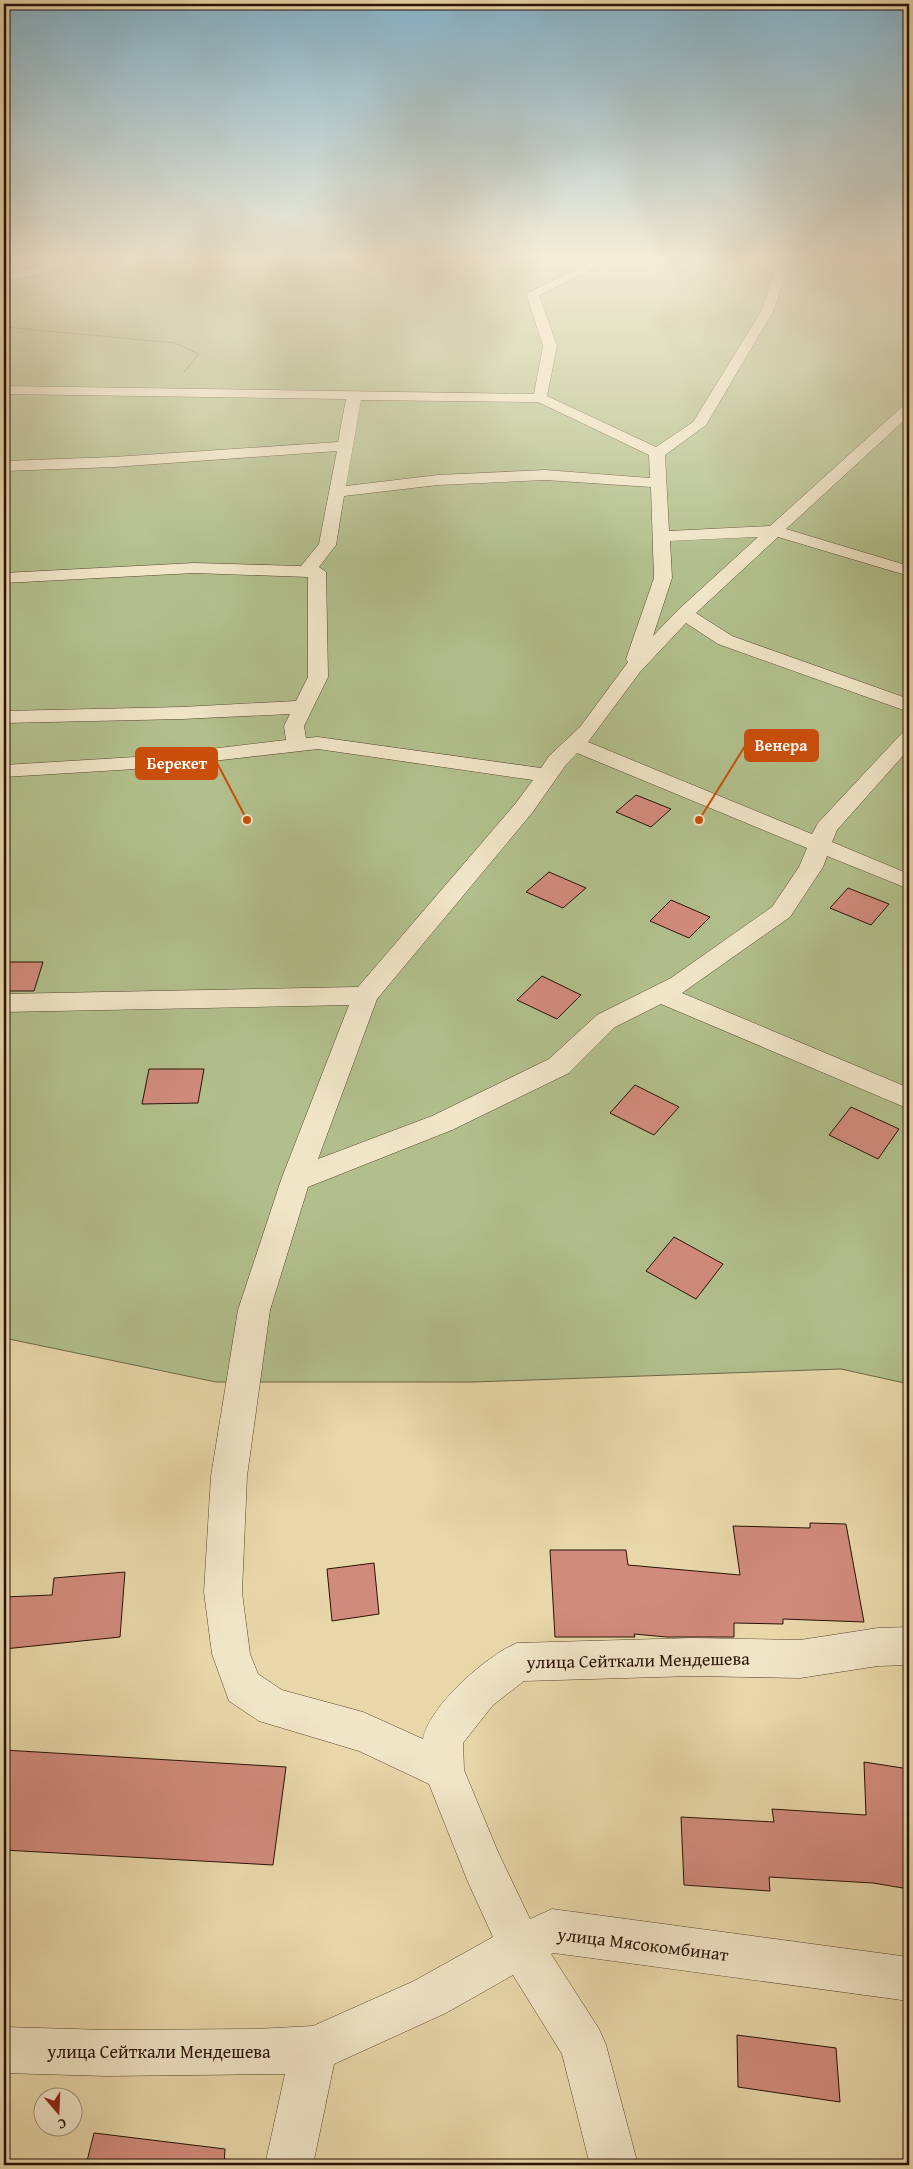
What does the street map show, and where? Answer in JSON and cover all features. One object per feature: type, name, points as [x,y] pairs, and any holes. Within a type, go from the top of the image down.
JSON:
[{"type":"street","points":[[540,398],[547,359]]},
{"type":"street","points":[[657,453],[699,425],[738,359]]},
{"type":"street","points":[[4,390],[354,397],[540,398],[657,453]]},
{"type":"street","points":[[297,745],[294,726],[305,707],[318,677],[312,572],[327,545],[354,397]]},
{"type":"street","points":[[444,1770],[364,1732],[273,1707],[243,1686],[230,1654],[223,1592],[228,1476],[254,1310],[296,1180],[365,996],[524,808],[546,775],[587,731],[633,668],[684,614],[909,408]]},
{"type":"street","points":[[4,466],[114,462],[345,446]]},
{"type":"street","points":[[633,668],[664,578],[657,453]]},
{"type":"street","points":[[336,492],[438,480],[544,475],[658,483]]},
{"type":"street","points":[[661,536],[775,530],[909,571]]},
{"type":"street","points":[[4,578],[194,568],[312,572]]},
{"type":"street","points":[[684,614],[725,640],[909,706]]},
{"type":"street","points":[[4,717],[182,713],[305,707]]},
{"type":"street","points":[[296,1180],[442,1123],[559,1066],[606,1021],[680,984],[781,912],[811,867],[826,828],[909,737]]},
{"type":"street","points":[[4,771],[152,762],[318,743],[546,775]]},
{"type":"street","points":[[574,744],[909,882]]},
{"type":"street","points":[[660,994],[909,1099]]},
{"type":"street","points":[[4,1003],[175,998],[365,996]]},
{"type":"street","name":"улица Сейткали Мендешева","points":[[614,2165],[583,2044],[520,1946],[483,1867],[444,1770],[442,1737],[479,1691],[517,1662],[693,1657],[800,1659],[878,1647],[909,1646]]},
{"type":"street","name":"улица Мясокомбинат","points":[[314,2049],[430,1997],[520,1946],[552,1931],[909,1979]]},
{"type":"street","points":[[289,2165],[314,2049]]},
{"type":"street","name":"улица Сейткали Мендешева","points":[[4,2050],[117,2053],[255,2052],[314,2049]]},
{"type":"path","points":[[166,393],[195,359]]},
{"type":"green space","points":[[4,359],[909,359],[909,1384],[841,1369],[474,1382],[216,1382],[4,1338]]},
{"type":"building","points":[[636,795],[671,809],[651,827],[616,812]]},
{"type":"building","points":[[549,872],[586,888],[563,908],[526,892]]},
{"type":"building","points":[[848,888],[889,904],[871,925],[830,908]]},
{"type":"building","points":[[671,900],[710,917],[689,938],[650,921]]},
{"type":"building","points":[[4,962],[43,962],[34,991],[4,991]]},
{"type":"building","points":[[542,976],[581,995],[557,1019],[517,1000]]},
{"type":"building","points":[[149,1069],[204,1069],[198,1103],[142,1104]]},
{"type":"building","points":[[635,1085],[679,1107],[654,1135],[610,1113]]},
{"type":"building","points":[[851,1107],[899,1129],[878,1159],[829,1135]]},
{"type":"building","points":[[674,1237],[723,1264],[696,1299],[646,1271]]},
{"type":"building","points":[[810,1523],[846,1524],[864,1622],[783,1619],[783,1624],[734,1623],[734,1637],[667,1637],[634,1634],[635,1637],[555,1637],[550,1550],[626,1550],[628,1565],[740,1575],[733,1526],[810,1528]]},
{"type":"building","points":[[374,1563],[379,1614],[332,1621],[327,1569]]},
{"type":"building","points":[[125,1572],[120,1637],[4,1649],[4,1597],[52,1595],[54,1578]]},
{"type":"building","points":[[4,1750],[286,1767],[273,1865],[4,1850]]},
{"type":"building","points":[[864,1762],[909,1769],[909,1889],[873,1883],[769,1877],[770,1891],[684,1885],[681,1817],[774,1822],[772,1809],[866,1815]]},
{"type":"building","points":[[737,2035],[836,2048],[840,2102],[738,2087]]},
{"type":"building","points":[[94,2133],[225,2149],[224,2165],[86,2165]]},
{"type":"place","name":"Берекет","points":[[247,820]]},
{"type":"place","name":"Венера","points":[[699,820]]}]
